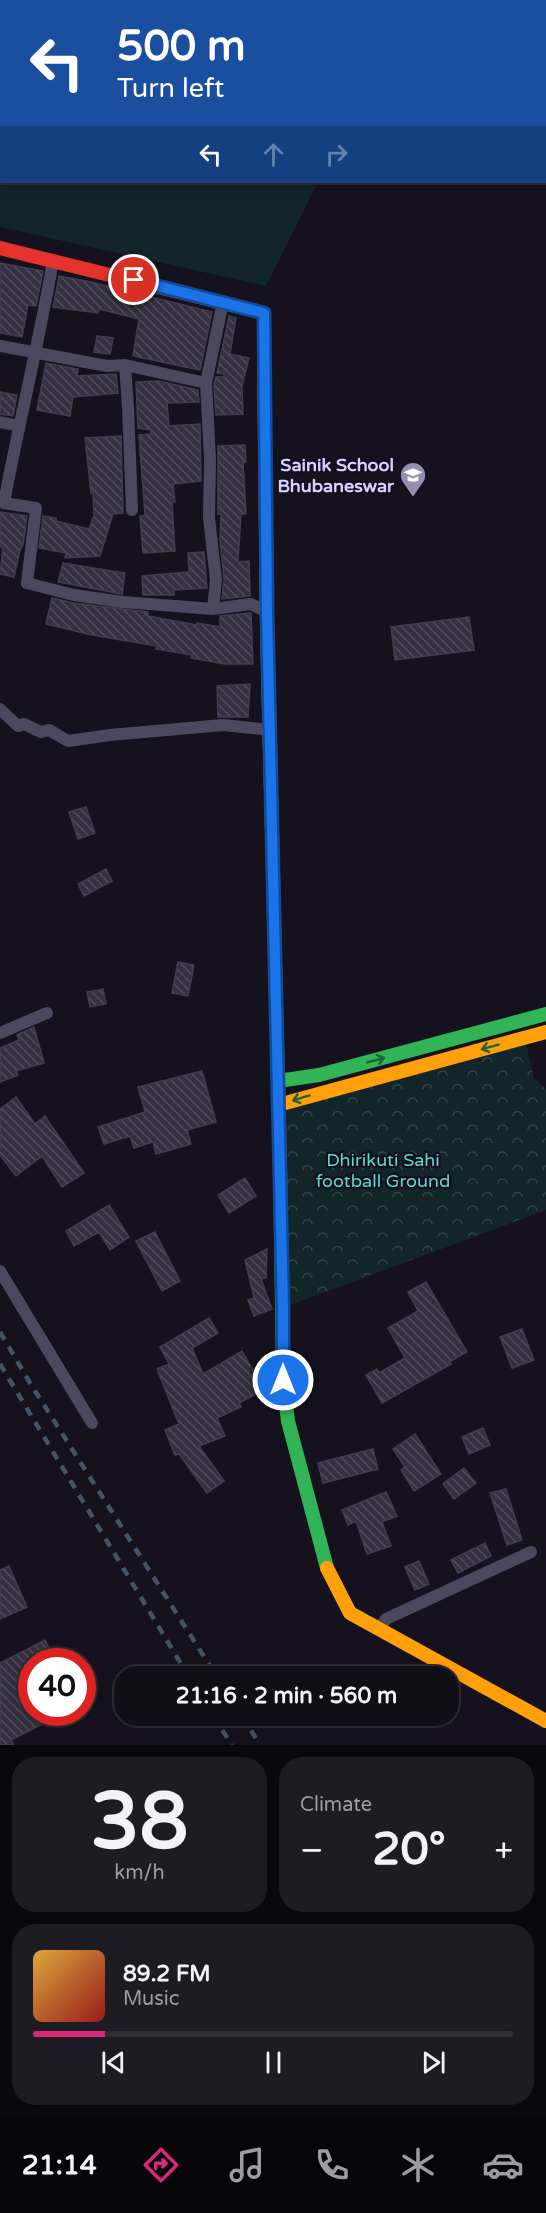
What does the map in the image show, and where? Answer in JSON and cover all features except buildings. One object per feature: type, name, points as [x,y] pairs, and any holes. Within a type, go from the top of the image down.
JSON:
[{"type":"street","points":[[0,248],[264,313],[267,612],[283,1380],[288,1421],[329,1574],[350,1612],[546,1720]]},
{"type":"street","points":[[53,261],[4,503],[36,508],[27,583],[123,602],[213,609],[250,604],[267,612]]},
{"type":"street","points":[[213,609],[216,580],[209,518],[210,460],[206,382],[223,302]]},
{"type":"street","points":[[0,346],[107,366],[125,365],[206,382]]},
{"type":"street","points":[[125,365],[132,510]]},
{"type":"street","points":[[0,422],[19,426]]},
{"type":"street","points":[[0,709],[18,726],[24,724],[41,732],[50,730],[68,741],[223,725],[270,730]]},
{"type":"street","points":[[0,1033],[47,1013]]},
{"type":"street","points":[[278,1081],[319,1075],[546,1014]]},
{"type":"street","points":[[278,1105],[546,1032]]},
{"type":"street","points":[[0,1271],[92,1423]]},
{"type":"street","points":[[379,1628],[386,1619],[531,1552]]},
{"type":"green space","points":[[0,183],[318,183],[266,286],[0,227]]},
{"type":"green space","name":"Dhirikuti Sahi football Ground","points":[[524,1035],[534,1078],[546,1089],[546,1210],[285,1307],[284,1097]]},
{"type":"railway","points":[[0,1332],[210,1666]]},
{"type":"railway","points":[[0,1364],[182,1666]]},
{"type":"railway","points":[[220,1726],[232,1745]]},
{"type":"railway","points":[[248,1726],[260,1745]]},
{"type":"traffic: fast","points":[[278,1081],[319,1075],[546,1014]]},
{"type":"traffic: fast","points":[[280,1164],[283,1380],[288,1421],[327,1568]]},
{"type":"traffic: slow","points":[[264,349],[272,832]]},
{"type":"traffic: slow","points":[[278,1105],[546,1032]]},
{"type":"traffic: slow","points":[[327,1568],[350,1613],[546,1721]]},
{"type":"traffic: jam","points":[[0,248],[264,313],[264,349]]},
{"type":"traffic: jam","points":[[272,832],[280,1164]]},
{"type":"place","name":"Sainik School Bhubaneswar","points":[[413,498]]},
{"type":"route","points":[[134,280],[264,313],[267,612],[283,1380]]}]
